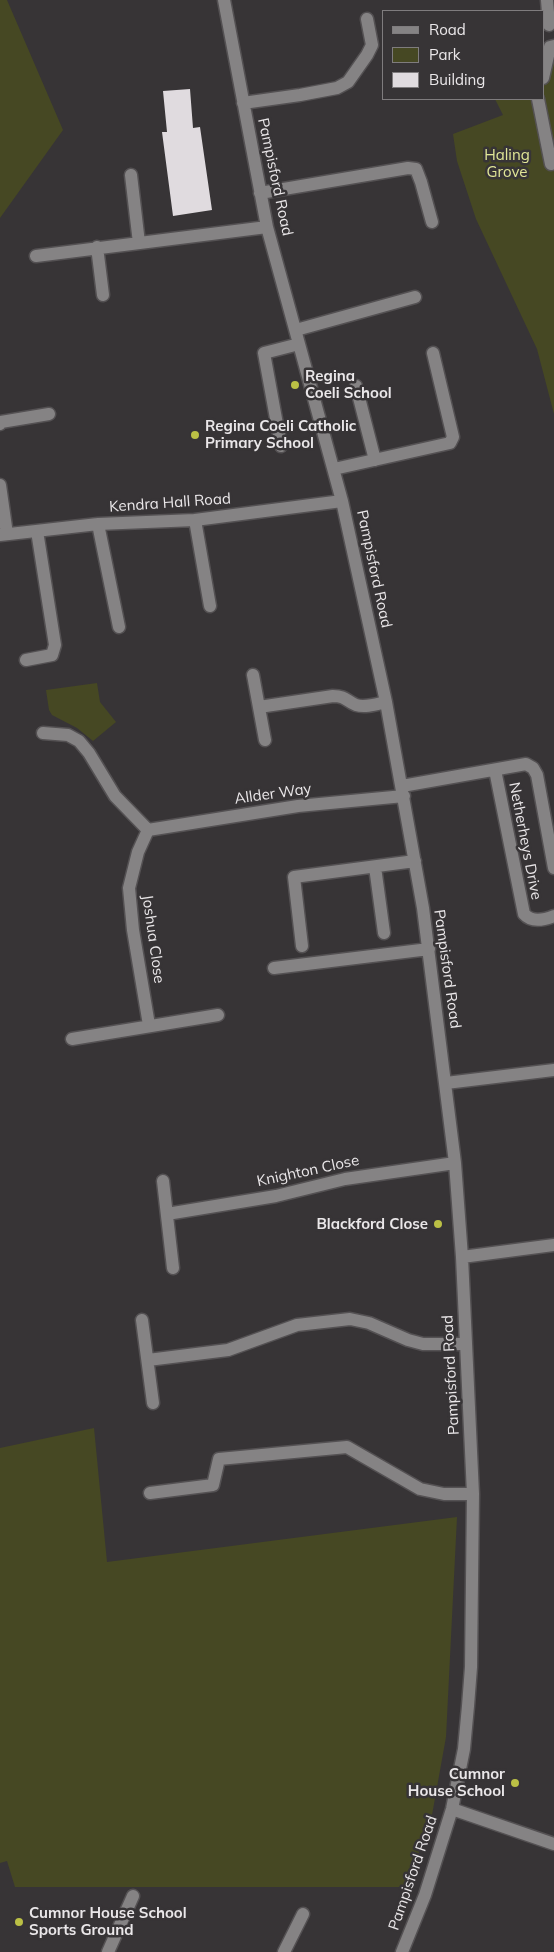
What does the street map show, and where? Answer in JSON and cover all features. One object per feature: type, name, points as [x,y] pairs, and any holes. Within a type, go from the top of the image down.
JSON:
[{"type":"street","name":"Pampisford Road","points":[[224,0],[267,228],[334,469],[386,702],[415,861],[446,1083],[455,1163],[462,1258],[473,1494],[471,1667],[462,1757],[452,1809],[425,1895],[402,1952]]},
{"type":"street","points":[[547,0],[549,25]]},
{"type":"street","points":[[243,103],[300,96],[336,88],[348,82],[372,45],[367,19]]},
{"type":"street","points":[[544,75],[552,47]]},
{"type":"street","points":[[538,100],[551,164]]},
{"type":"street","points":[[260,194],[408,168],[416,169],[432,222]]},
{"type":"street","points":[[131,175],[139,242]]},
{"type":"street","points":[[36,256],[139,242],[267,228]]},
{"type":"street","points":[[98,247],[104,295]]},
{"type":"street","points":[[296,330],[415,298]]},
{"type":"street","points":[[281,446],[264,353],[299,344]]},
{"type":"street","points":[[334,469],[450,444],[453,437],[433,353]]},
{"type":"street","points":[[356,386],[375,460]]},
{"type":"street","points":[[0,424],[1,422],[49,414]]},
{"type":"street","points":[[0,485],[4,534]]},
{"type":"street","name":"Kendra Hall Road","points":[[4,534],[98,524],[195,520],[342,501]]},
{"type":"street","points":[[195,520],[210,606]]},
{"type":"street","points":[[98,524],[119,628]]},
{"type":"street","points":[[26,660],[52,655],[55,645],[37,531]]},
{"type":"street","points":[[253,675],[265,740]]},
{"type":"street","points":[[259,707],[333,696],[343,696],[356,705],[364,706],[386,702]]},
{"type":"street","points":[[42,733],[68,736],[79,741],[89,753],[115,796],[148,830]]},
{"type":"street","name":"Netherheys Drive","points":[[403,791],[526,764],[533,768],[537,776],[554,868]]},
{"type":"street","name":"Netherheys Drive","points":[[495,770],[524,914],[528,919],[536,920],[554,916]]},
{"type":"street","name":"Allder Way","points":[[148,830],[403,791]]},
{"type":"street","name":"Joshua Close","points":[[148,830],[138,852],[129,888],[133,930],[149,1024]]},
{"type":"street","points":[[302,946],[294,877],[415,861]]},
{"type":"street","points":[[375,867],[384,933]]},
{"type":"street","points":[[274,968],[428,948]]},
{"type":"street","points":[[72,1039],[149,1024],[218,1015]]},
{"type":"street","points":[[446,1083],[554,1070]]},
{"type":"street","name":"Knighton Close","points":[[168,1214],[276,1196],[345,1179],[455,1163]]},
{"type":"street","points":[[163,1181],[173,1268]]},
{"type":"street","points":[[462,1258],[554,1245]]},
{"type":"street","points":[[148,1360],[228,1350],[296,1325],[350,1319],[369,1322],[408,1340],[423,1344],[466,1344]]},
{"type":"street","points":[[142,1320],[153,1403]]},
{"type":"street","points":[[150,1492],[213,1485],[219,1459],[347,1447],[420,1489],[444,1494],[473,1494]]},
{"type":"street","points":[[452,1809],[554,1844]]},
{"type":"street","points":[[108,1952],[133,1896]]},
{"type":"street","points":[[284,1952],[303,1914]]},
{"type":"green space","points":[[0,0],[7,0],[63,130],[0,218]]},
{"type":"green space","name":"Haling Grove","points":[[554,51],[554,414],[537,349],[476,219],[457,161],[453,134],[503,115],[496,100],[544,100],[544,56]]},
{"type":"green space","points":[[97,683],[100,702],[116,722],[93,741],[77,728],[52,715],[49,710],[46,690]]},
{"type":"green space","points":[[94,1428],[107,1562],[457,1517],[446,1737],[432,1815],[407,1887],[15,1887],[7,1861],[0,1863],[0,1448]]},
{"type":"building","points":[[190,89],[193,128],[200,127],[212,210],[173,216],[162,132],[167,132],[163,91]]},
{"type":"place","name":"Regina Coeli School","points":[[295,385]]},
{"type":"place","name":"Regina Coeli Catholic Primary School","points":[[195,435]]},
{"type":"place","name":"Blackford Close","points":[[438,1224]]},
{"type":"place","name":"Cumnor House School","points":[[515,1783]]},
{"type":"place","name":"Cumnor House School Sports Ground","points":[[19,1922]]}]
